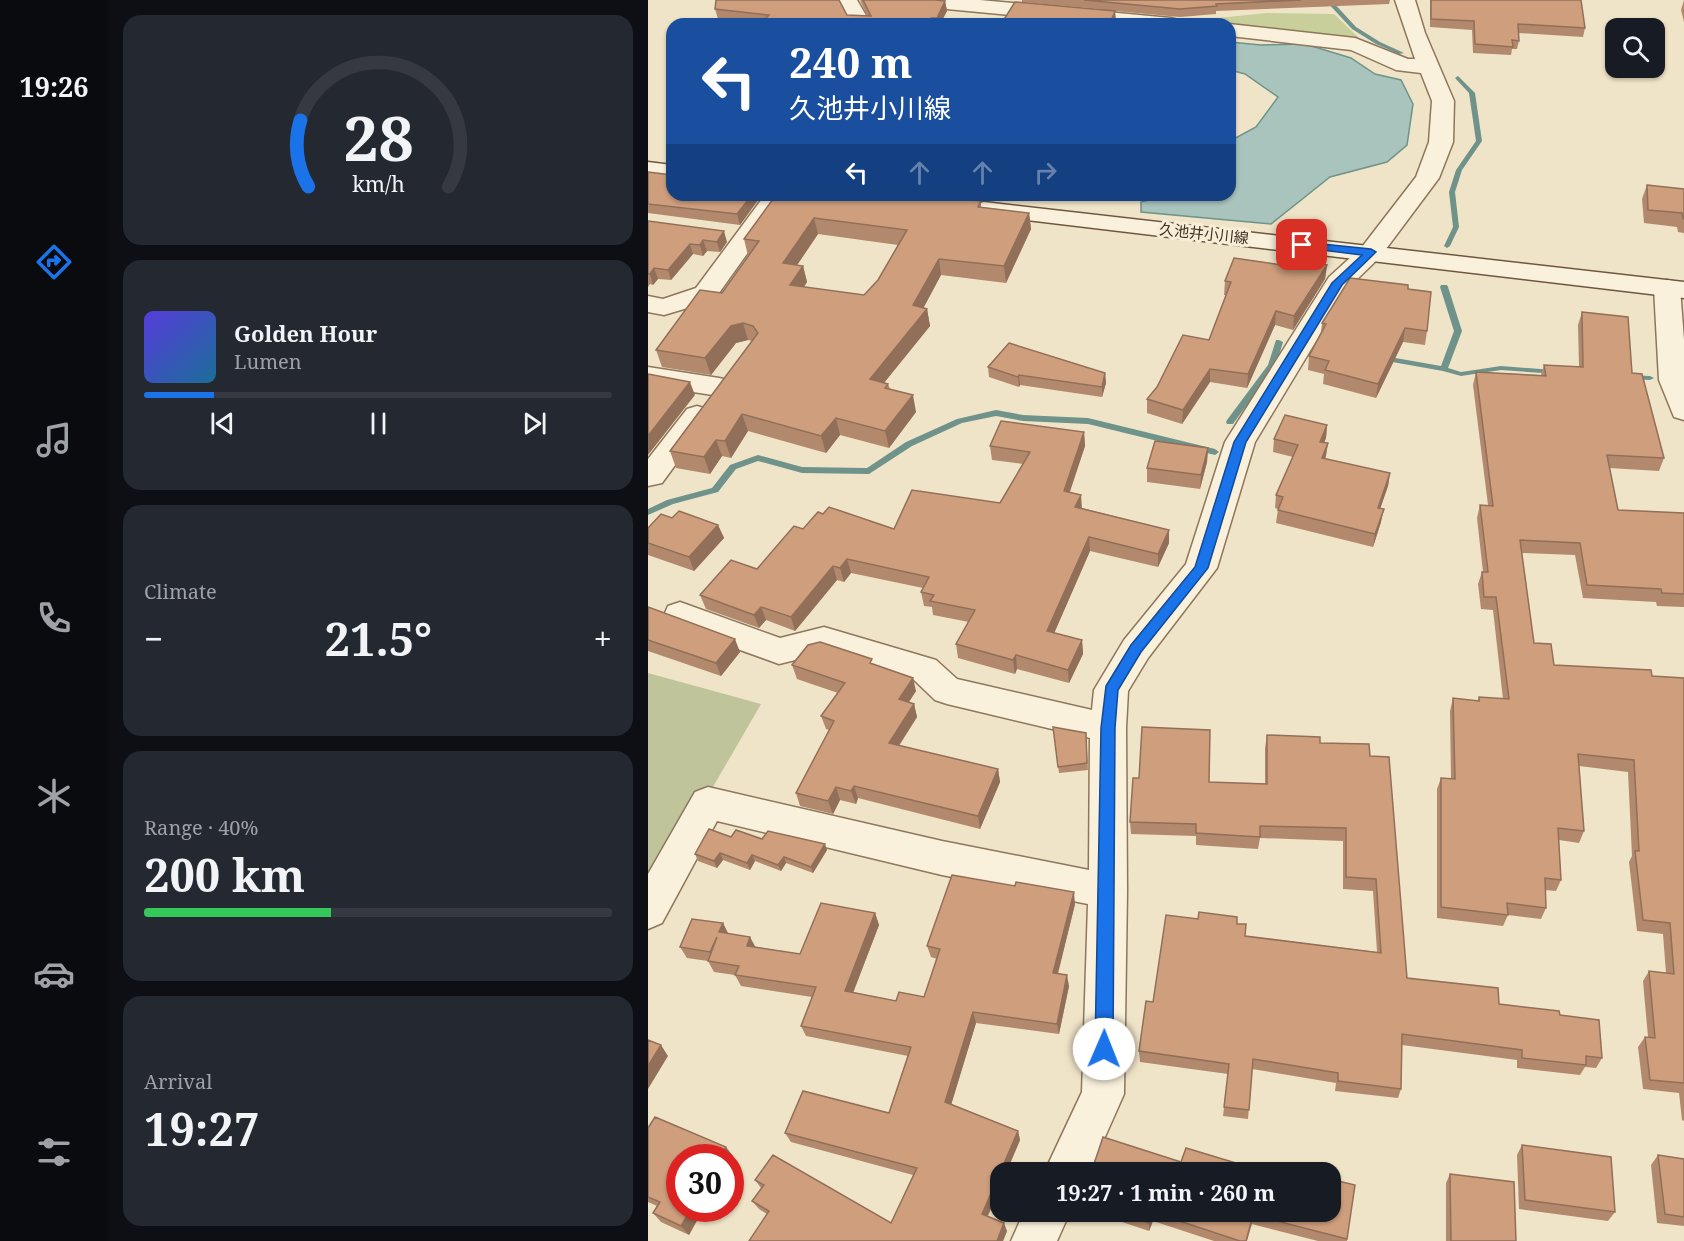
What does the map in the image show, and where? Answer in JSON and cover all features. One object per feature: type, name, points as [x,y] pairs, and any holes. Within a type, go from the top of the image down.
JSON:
[{"type":"street","points":[[847,0],[858,18]]},
{"type":"street","points":[[915,0],[1096,18]]},
{"type":"street","points":[[1070,1162],[1103,1094],[1108,891],[1108,728],[1111,690],[1136,649],[1201,568],[1240,442],[1338,283],[1371,252],[1427,178],[1441,142],[1443,101],[1415,33],[1405,0]]},
{"type":"street","points":[[1236,31],[1355,44],[1404,65],[1430,66]]},
{"type":"street","points":[[648,169],[666,171]]},
{"type":"street","points":[[648,304],[664,307],[705,294],[737,233],[771,201]]},
{"type":"street","name":"久池井小川線","points":[[963,206],[1675,289]]},
{"type":"street","points":[[1675,289],[1672,380],[1684,410]]},
{"type":"street","points":[[648,376],[726,378],[651,476],[648,476]]},
{"type":"street","points":[[680,615],[779,651],[824,640],[924,669],[946,690],[1108,728]]},
{"type":"street","points":[[648,911],[708,803],[942,858],[1108,891]]},
{"type":"street","points":[[1034,1241],[1043,1222]]},
{"type":"green space","points":[[1266,13],[1334,14],[1360,39],[1236,26],[1236,18],[1218,18]]},
{"type":"green space","points":[[648,673],[761,704],[648,899]]},
{"type":"water","points":[[1236,43],[1261,45],[1305,44],[1351,58],[1375,74],[1401,80],[1413,104],[1407,145],[1387,162],[1330,177],[1271,224],[1141,212],[1141,202],[1145,201],[1236,201],[1236,138],[1256,127],[1278,97],[1245,74],[1236,72]]},
{"type":"building","points":[[716,0],[839,0],[847,15],[871,16],[863,0],[945,1],[937,18],[766,18],[769,15],[715,9]]},
{"type":"building","points":[[1084,0],[1301,0],[1216,4],[1217,6],[1180,9]]},
{"type":"building","points":[[1431,0],[1581,0],[1585,28],[1518,24],[1519,41],[1512,40],[1513,47],[1475,44],[1474,21],[1431,19]]},
{"type":"building","points":[[1015,2],[1115,11],[1112,18],[1005,18]]},
{"type":"building","points":[[648,172],[666,174],[666,201],[747,201],[737,214],[648,204]]},
{"type":"building","points":[[1647,185],[1684,189],[1684,219],[1682,213],[1648,210]]},
{"type":"building","points":[[772,201],[981,201],[978,207],[1029,213],[1004,266],[939,259],[913,305],[927,309],[870,379],[888,384],[885,388],[913,395],[885,431],[836,418],[821,436],[742,414],[725,441],[716,440],[704,457],[670,451],[758,333],[753,326],[743,323],[731,326],[705,358],[656,350],[700,290],[722,293],[759,241],[744,239]],"holes":[[[814,218],[907,230],[878,280],[864,295],[790,285],[803,266],[783,263]]]},
{"type":"building","points":[[648,221],[724,231],[717,242],[703,240],[700,245],[690,244],[668,270],[654,268],[648,274]]},
{"type":"building","points":[[1234,258],[1296,267],[1302,259],[1327,265],[1294,316],[1276,311],[1248,374],[1210,369],[1183,410],[1147,399],[1157,387],[1183,335],[1209,340],[1231,282],[1225,281]]},
{"type":"building","points":[[1350,278],[1408,285],[1408,289],[1431,292],[1427,331],[1405,328],[1378,384],[1325,370],[1329,361],[1309,356],[1326,324],[1322,323]]},
{"type":"building","points":[[1582,312],[1628,317],[1632,373],[1642,374],[1664,458],[1607,455],[1618,510],[1684,513],[1684,594],[1662,593],[1661,589],[1587,585],[1580,543],[1520,540],[1534,643],[1551,644],[1554,665],[1651,670],[1652,676],[1684,678],[1684,1083],[1650,1080],[1645,1037],[1655,1038],[1649,971],[1674,974],[1670,923],[1643,920],[1635,851],[1639,851],[1634,760],[1578,754],[1584,831],[1558,828],[1561,880],[1545,878],[1546,908],[1507,903],[1508,915],[1441,907],[1441,778],[1455,779],[1453,698],[1479,701],[1479,697],[1509,699],[1496,597],[1484,597],[1482,572],[1488,572],[1480,505],[1493,506],[1476,372],[1546,376],[1544,365],[1583,367]]},
{"type":"building","points":[[1009,343],[1105,373],[1102,387],[1019,375],[1018,377],[988,367]]},
{"type":"building","points":[[648,374],[690,382],[648,436]]},
{"type":"building","points":[[1285,415],[1327,425],[1320,442],[1328,443],[1322,458],[1390,473],[1378,508],[1384,509],[1375,534],[1278,510],[1283,497],[1276,495],[1298,445],[1274,439]]},
{"type":"building","points":[[1001,421],[1084,432],[1064,491],[1081,495],[1075,507],[1169,530],[1158,554],[1089,537],[1047,631],[1082,640],[1068,670],[1016,655],[1013,660],[956,644],[975,610],[930,601],[934,595],[921,592],[929,577],[847,559],[840,568],[833,566],[791,617],[761,607],[754,615],[700,595],[731,560],[757,569],[794,526],[803,529],[818,512],[823,514],[829,507],[894,529],[912,490],[1000,503],[1030,452],[990,446]]},
{"type":"building","points":[[1155,441],[1208,448],[1201,475],[1147,468]]},
{"type":"building","points":[[679,511],[718,525],[689,557],[648,543],[648,528],[661,514],[672,518]]},
{"type":"building","points":[[648,607],[735,639],[716,663],[648,640]]},
{"type":"building","points":[[820,642],[872,659],[870,663],[913,678],[899,699],[914,704],[889,743],[998,769],[978,816],[854,786],[851,791],[836,787],[828,801],[796,793],[834,721],[821,716],[845,683],[792,665],[808,645]]},
{"type":"building","points":[[1053,727],[1086,733],[1087,763],[1058,767]]},
{"type":"building","points":[[1142,727],[1210,730],[1209,782],[1267,784],[1267,735],[1320,737],[1320,743],[1369,744],[1370,756],[1389,757],[1407,978],[1498,988],[1499,1004],[1559,1011],[1560,1015],[1599,1020],[1602,1058],[1586,1056],[1586,1065],[1522,1058],[1522,1050],[1402,1034],[1401,1089],[1338,1081],[1338,1073],[1253,1059],[1249,1110],[1224,1107],[1229,1064],[1139,1051],[1146,1001],[1153,1002],[1166,915],[1198,919],[1199,912],[1237,917],[1237,924],[1246,924],[1245,936],[1381,953],[1376,879],[1346,877],[1346,828],[1260,826],[1260,837],[1196,833],[1196,824],[1130,822],[1133,778],[1139,778]]},
{"type":"building","points":[[709,829],[731,837],[736,830],[762,839],[768,831],[825,844],[811,867],[784,857],[778,865],[752,855],[747,863],[720,853],[714,861],[695,854]]},
{"type":"building","points":[[952,875],[1015,886],[1016,882],[1074,892],[1053,973],[1067,975],[1057,1024],[973,1012],[945,1102],[1018,1131],[1005,1162],[990,1162],[990,1196],[982,1214],[990,1217],[990,1222],[1004,1223],[997,1241],[749,1241],[769,1211],[752,1201],[764,1185],[755,1180],[773,1155],[891,1223],[917,1168],[785,1133],[803,1091],[889,1113],[911,1047],[801,1026],[816,987],[735,975],[739,966],[708,961],[717,937],[710,952],[680,947],[692,919],[723,923],[719,932],[750,937],[747,946],[800,954],[821,903],[875,913],[845,991],[896,1001],[899,992],[924,997],[940,949],[927,946]]},
{"type":"building","points":[[648,1040],[661,1045],[648,1066]]},
{"type":"building","points":[[655,1117],[719,1144],[666,1144],[666,1219],[653,1213],[660,1202],[648,1197],[648,1128]]},
{"type":"building","points":[[1103,1137],[1181,1162],[1095,1162]]},
{"type":"building","points":[[1522,1145],[1611,1157],[1615,1212],[1525,1200]]},
{"type":"building","points":[[1186,1148],[1232,1162],[1181,1162]]},
{"type":"building","points":[[1658,1155],[1684,1159],[1684,1217],[1665,1214]]},
{"type":"building","points":[[1450,1174],[1514,1182],[1516,1241],[1451,1241]]},
{"type":"building","points":[[1341,1182],[1355,1185],[1347,1239],[1280,1222],[1341,1222]]},
{"type":"building","points":[[1182,1222],[1251,1222],[1246,1241]]},
{"type":"waterway","points":[[1328,0],[1354,28],[1378,43],[1401,53]]},
{"type":"waterway","points":[[1447,246],[1456,227],[1452,192],[1459,170],[1479,141],[1472,93],[1458,78]]},
{"type":"waterway","points":[[1444,287],[1458,331],[1444,369]]},
{"type":"waterway","points":[[1230,422],[1272,365],[1279,342]]},
{"type":"waterway","points":[[1384,358],[1444,369]]},
{"type":"waterway","points":[[1444,369],[1461,374],[1501,368],[1554,372]]},
{"type":"waterway","points":[[1631,377],[1650,378]]},
{"type":"waterway","points":[[648,512],[670,502],[715,490],[733,467],[758,458],[802,470],[869,471],[909,444],[960,421],[996,413],[1023,418],[1088,421],[1215,452]]},
{"type":"route","points":[[1104,1049],[1108,891],[1108,728],[1111,690],[1136,649],[1201,568],[1240,442],[1338,283],[1371,252],[1302,245]]}]
